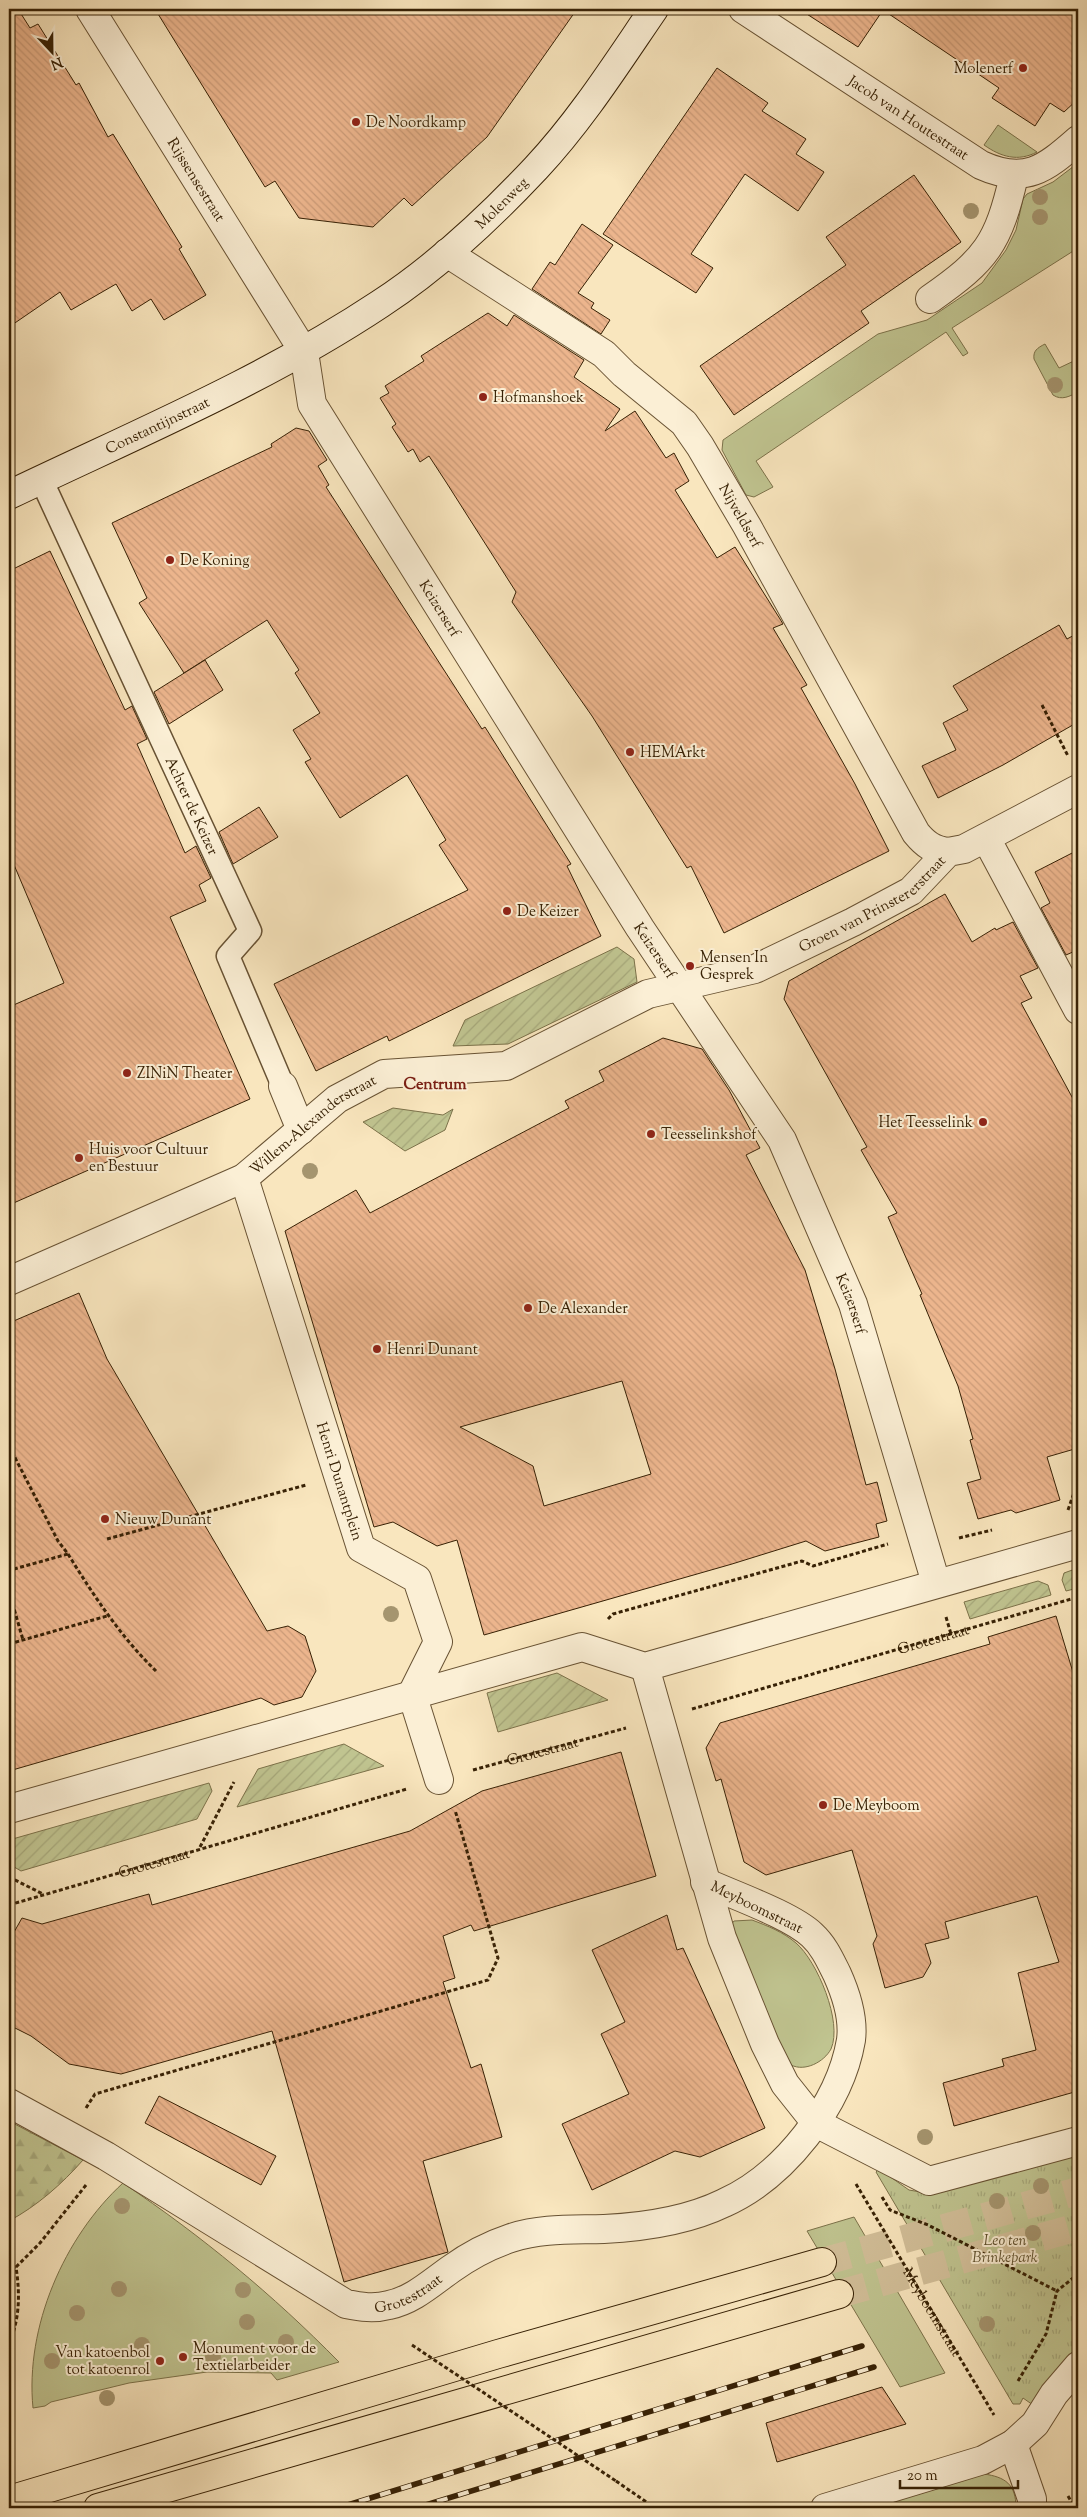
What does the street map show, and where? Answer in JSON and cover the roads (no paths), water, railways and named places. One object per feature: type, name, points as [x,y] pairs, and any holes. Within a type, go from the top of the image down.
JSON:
[{"type":"main road","points":[[9,2500],[498,2354],[822,2262]]},
{"type":"main road","points":[[98,2508],[839,2294]]},
{"type":"street","name":"Rijssensestraat","points":[[90,9],[304,352]]},
{"type":"street","name":"Molenweg","points":[[304,352],[382,303],[447,253],[536,168],[574,124],[654,9]]},
{"type":"street","name":"Jacob van Houtestraat","points":[[743,9],[981,165],[996,172],[1014,176]]},
{"type":"street","points":[[930,299],[964,274],[980,259],[995,238],[1004,216],[1014,176],[1046,167],[1078,140]]},
{"type":"street","name":"Nijveldserf","points":[[447,253],[604,354],[624,374],[684,423],[700,446],[916,833],[924,843],[936,850],[948,852]]},
{"type":"street","name":"Constantijnstraat","points":[[9,495],[210,400],[304,352]]},
{"type":"street","name":"Keizerserf","points":[[304,352],[312,404],[640,928],[682,987],[782,1140],[853,1304],[936,1583]]},
{"type":"street","name":"Groen van Prinstererstraat","points":[[682,987],[755,969],[853,922],[911,891],[948,852],[964,850],[1078,789]]},
{"type":"street","points":[[986,838],[1078,1010]]},
{"type":"street","name":"Willem-Alexanderstraat","points":[[9,1281],[244,1178],[337,1099],[384,1074],[506,1066],[648,994],[682,987]]},
{"type":"street","name":"Achter de Keizer","points":[[282,1086],[301,1130]]},
{"type":"street","name":"Henri Dunantplein","points":[[244,1178],[361,1548],[416,1579],[438,1642],[412,1694]]},
{"type":"street","points":[[9,1809],[582,1647],[645,1667],[1078,1544]]},
{"type":"street","name":"Meyboomstraat","points":[[645,1667],[705,1882],[722,1938],[765,2044],[784,2084],[816,2123],[829,2100],[851,2039],[851,2013],[842,1986],[825,1950],[811,1934],[791,1921],[705,1882]]},
{"type":"street","points":[[412,1694],[442,1779]]},
{"type":"street","name":"Grotestraat","points":[[9,2103],[106,2156],[346,2304],[368,2308],[390,2305],[410,2298],[477,2252],[510,2238],[539,2231],[604,2229],[668,2222],[725,2203],[755,2185],[776,2167],[800,2144],[816,2123]]},
{"type":"street","points":[[816,2123],[929,2181],[1078,2140]]},
{"type":"street","points":[[825,2508],[983,2460],[1013,2444],[1035,2424],[1054,2394],[1078,2366]]},
{"type":"street","points":[[1013,2444],[1032,2498],[1032,2508]]},
{"type":"lane","name":"Achter de Keizer","points":[[41,479],[250,931],[228,956],[282,1086]]},
{"type":"tunnel","points":[[822,2262],[1078,2191]]},
{"type":"tunnel","points":[[839,2294],[1078,2227]]},
{"type":"railway","points":[[338,2508],[862,2346]]},
{"type":"railway","points":[[416,2508],[874,2367]]},
{"type":"place","name":"Molenerf","points":[[1023,68]]},
{"type":"place","name":"De Noordkamp","points":[[356,122]]},
{"type":"place","name":"Hofmanshoek","points":[[483,397]]},
{"type":"place","name":"De Koning","points":[[170,560]]},
{"type":"place","name":"HEMArkt","points":[[630,752]]},
{"type":"place","name":"De Keizer","points":[[507,911]]},
{"type":"place","name":"Mensen In Gesprek","points":[[690,966]]},
{"type":"place","name":"ZINiN Theater","points":[[127,1073]]},
{"type":"place","name":"Het Teesselink","points":[[983,1122]]},
{"type":"place","name":"Teesselinkshof","points":[[651,1134]]},
{"type":"place","name":"Huis voor Cultuur en Bestuur","points":[[79,1158]]},
{"type":"place","name":"De Alexander","points":[[528,1308]]},
{"type":"place","name":"Henri Dunant","points":[[377,1349]]},
{"type":"place","name":"Nieuw Dunant","points":[[105,1519]]},
{"type":"place","name":"De Meyboom","points":[[823,1805]]},
{"type":"place","name":"Monument voor de Textielarbeider","points":[[183,2357]]},
{"type":"place","name":"Van katoenbol tot katoenrol","points":[[160,2361]]},
{"type":"district","name":"Centrum","points":[[435,1083]]},
{"type":"park label","name":"Leo ten Brinkepark","points":[[1005,2248]]}]
